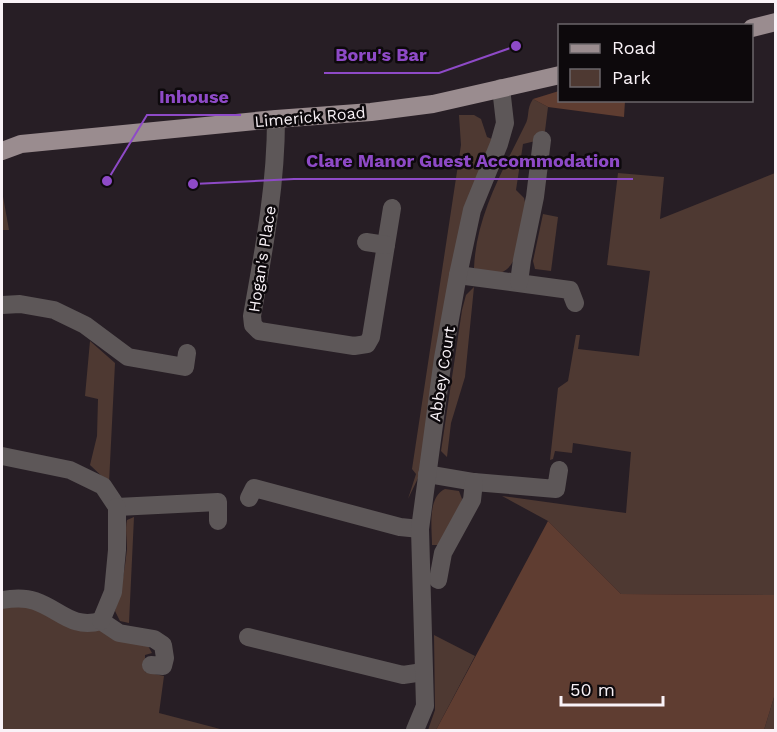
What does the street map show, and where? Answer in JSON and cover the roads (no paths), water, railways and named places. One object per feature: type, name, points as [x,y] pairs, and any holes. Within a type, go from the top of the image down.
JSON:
[{"type":"main road","points":[[753,28],[776,22]]},
{"type":"main road","name":"Limerick Road","points":[[2,151],[21,144],[371,112],[423,105],[558,75]]},
{"type":"main road","name":"Limerick Road","points":[[2,139],[21,144]]},
{"type":"street","name":"Abbey Court","points":[[415,730],[425,706],[420,529],[427,474],[443,358],[472,210],[499,144],[505,123],[501,88]]},
{"type":"street","name":"Hogan's Place","points":[[276,119],[277,149],[270,211],[252,316],[253,325],[259,331],[354,346],[367,344],[371,337],[392,208]]},
{"type":"street","points":[[519,282],[543,140]]},
{"type":"street","points":[[366,242],[386,245]]},
{"type":"street","points":[[458,275],[570,290],[575,303]]},
{"type":"street","points":[[2,305],[20,304],[54,310],[85,326],[128,357],[185,367],[188,353]]},
{"type":"street","points":[[2,456],[70,470],[103,486],[117,507],[117,550],[112,592],[101,621]]},
{"type":"street","points":[[427,474],[474,482],[556,489],[559,470]]},
{"type":"street","points":[[438,580],[443,553],[472,500],[474,482]]},
{"type":"street","points":[[249,498],[254,488],[400,527],[420,529]]},
{"type":"street","points":[[117,507],[218,502],[218,521]]},
{"type":"street","points":[[2,600],[24,598],[36,601],[73,621],[89,624],[101,621],[119,633],[154,639],[163,645],[165,657],[162,666],[151,665]]},
{"type":"street","points":[[248,637],[403,675],[423,672]]},
{"type":"place","name":"Boru's Bar","points":[[516,46]]},
{"type":"place","name":"Inhouse","points":[[107,181]]},
{"type":"place","name":"Clare Manor Guest Accommodation","points":[[193,184]]}]
